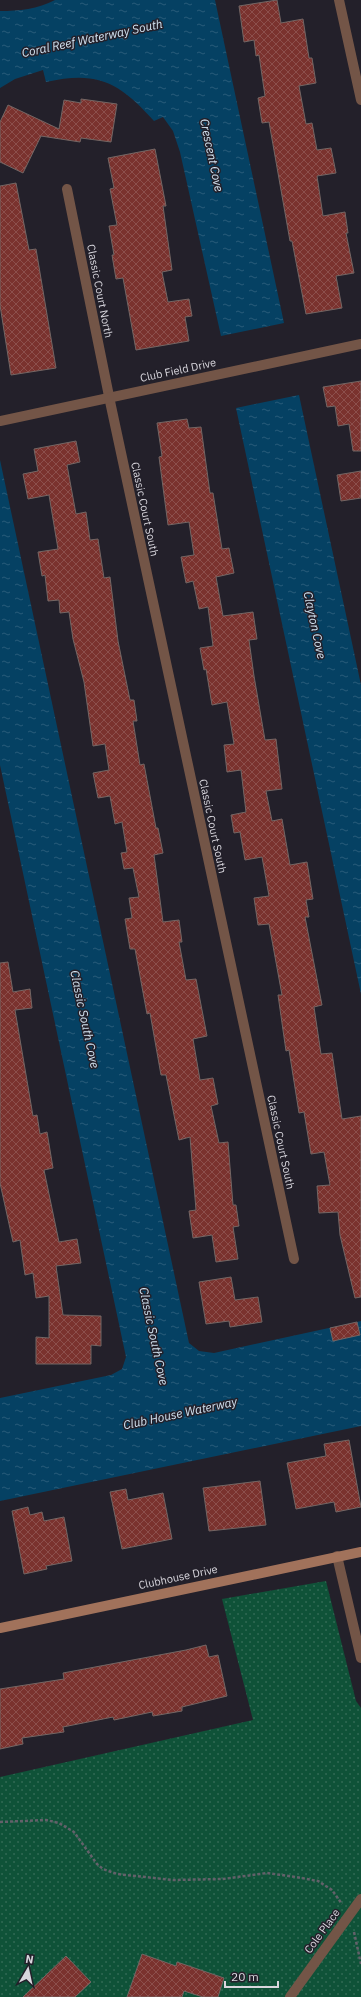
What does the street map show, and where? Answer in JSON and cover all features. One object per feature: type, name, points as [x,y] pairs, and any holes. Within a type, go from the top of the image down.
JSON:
[{"type":"street","points":[[340,0],[361,100]]},
{"type":"street","name":"Classic Court North","points":[[67,189],[109,397]]},
{"type":"street","name":"Club Field Drive","points":[[0,421],[361,344]]},
{"type":"street","name":"Classic Court South","points":[[109,397],[294,1259]]},
{"type":"street","name":"Clubhouse Drive","points":[[0,1628],[361,1552]]},
{"type":"street","points":[[337,1556],[361,1658]]},
{"type":"street","name":"Cole Place","points":[[290,1997],[361,1899]]},
{"type":"path","points":[[0,1822],[46,1820],[59,1823],[74,1832],[97,1864],[103,1869],[117,1874],[180,1880],[222,1879],[267,1873],[318,1881],[332,1890],[342,1903],[355,1932],[361,1964]]},
{"type":"green space","points":[[326,1581],[356,1701],[361,1708],[361,1997],[0,1997],[0,1777],[253,1720],[222,1599]]},
{"type":"water","points":[[55,0],[215,0],[284,323],[221,336],[180,152],[173,131],[163,117],[154,121],[130,97],[119,89],[94,79],[64,79],[46,82],[43,70],[15,79],[0,88],[0,11],[28,9],[42,6]]},
{"type":"water","name":"Clayton Cove","points":[[299,395],[361,685],[361,994],[236,408]]},
{"type":"water","points":[[0,460],[189,1343],[199,1351],[214,1353],[361,1321],[361,1426],[0,1501],[0,1398],[111,1375],[122,1369],[126,1357],[0,765]]},
{"type":"building","points":[[277,0],[281,23],[303,19],[309,58],[312,58],[316,83],[299,86],[306,124],[312,123],[317,150],[331,148],[336,173],[317,176],[323,216],[345,212],[348,233],[346,233],[354,273],[336,276],[342,308],[306,314],[292,241],[290,241],[269,122],[262,123],[258,98],[265,96],[259,55],[256,56],[254,40],[244,42],[239,6]]},
{"type":"building","points":[[81,99],[117,104],[111,142],[81,138],[80,142],[41,136],[23,173],[0,162],[0,122],[8,105],[59,129],[64,100],[81,103]]},
{"type":"building","points":[[155,149],[166,206],[163,206],[172,270],[162,272],[168,302],[189,299],[192,316],[185,317],[189,341],[136,350],[123,278],[116,279],[112,255],[114,255],[109,226],[117,225],[110,189],[114,188],[108,158]]},
{"type":"building","points":[[16,183],[29,250],[36,249],[56,368],[11,375],[0,305],[0,186]]},
{"type":"building","points":[[361,381],[361,451],[353,451],[349,424],[338,426],[335,406],[327,407],[323,387]]},
{"type":"building","points":[[187,419],[189,428],[201,427],[210,493],[213,493],[222,549],[229,548],[234,573],[216,577],[223,616],[253,612],[257,639],[249,640],[254,676],[265,740],[276,739],[282,789],[266,791],[272,821],[282,819],[290,865],[307,862],[313,899],[306,900],[309,917],[305,917],[322,1005],[314,1007],[321,1054],[332,1053],[342,1119],[361,1116],[361,1297],[355,1298],[340,1235],[338,1212],[319,1213],[317,1186],[330,1185],[324,1152],[311,1154],[304,1112],[299,1113],[289,1050],[286,1051],[278,995],[282,995],[269,924],[258,925],[254,898],[269,896],[262,857],[245,860],[240,832],[234,833],[231,815],[246,812],[241,770],[227,772],[224,745],[234,744],[227,702],[212,705],[206,669],[204,670],[200,648],[213,646],[208,607],[199,609],[193,581],[186,583],[181,557],[194,555],[189,522],[168,525],[159,457],[162,456],[157,423]]},
{"type":"building","points":[[76,441],[80,462],[67,465],[76,514],[86,512],[90,540],[98,539],[104,578],[110,577],[118,641],[130,700],[134,700],[137,721],[133,721],[140,765],[144,764],[156,828],[158,828],[163,853],[154,855],[163,922],[179,920],[182,942],[179,942],[186,980],[196,979],[207,1036],[193,1039],[200,1080],[213,1078],[218,1104],[211,1106],[219,1143],[228,1142],[233,1205],[236,1205],[239,1226],[233,1227],[238,1259],[216,1262],[212,1235],[193,1238],[189,1211],[196,1210],[190,1137],[179,1140],[166,1075],[161,1075],[150,1013],[147,1014],[135,949],[130,949],[125,919],[132,918],[129,898],[139,897],[133,868],[124,869],[121,853],[127,852],[122,822],[115,824],[110,796],[98,798],[93,773],[109,770],[105,744],[93,746],[84,682],[73,639],[69,612],[60,613],[59,600],[48,601],[45,575],[42,576],[38,552],[58,549],[49,495],[28,499],[23,474],[38,471],[34,449]]},
{"type":"building","points":[[361,471],[361,498],[341,501],[337,475]]},
{"type":"building","points":[[8,962],[13,992],[30,989],[32,1008],[15,1010],[33,1116],[37,1115],[40,1134],[47,1132],[53,1168],[44,1170],[59,1242],[77,1239],[81,1263],[56,1266],[63,1315],[101,1316],[101,1346],[91,1345],[91,1364],[36,1364],[36,1337],[49,1338],[49,1296],[36,1298],[33,1273],[25,1275],[20,1240],[13,1242],[0,1183],[0,963]]},
{"type":"building","points":[[231,1277],[235,1300],[258,1297],[262,1322],[230,1327],[229,1321],[206,1324],[199,1282]]},
{"type":"building","points":[[357,1322],[360,1335],[333,1341],[330,1328]]},
{"type":"building","points":[[349,1440],[361,1507],[336,1512],[334,1502],[296,1509],[287,1463],[326,1456],[324,1444]]},
{"type":"building","points":[[260,1481],[266,1525],[209,1531],[203,1488]]},
{"type":"building","points":[[126,1489],[128,1500],[163,1493],[172,1539],[122,1549],[110,1492]]},
{"type":"building","points":[[28,1507],[30,1515],[42,1512],[44,1521],[64,1517],[72,1561],[46,1566],[47,1569],[24,1574],[12,1511]]},
{"type":"building","points":[[206,1645],[209,1657],[218,1655],[227,1696],[182,1707],[182,1711],[153,1716],[152,1712],[114,1720],[113,1717],[63,1727],[64,1732],[22,1738],[23,1744],[0,1749],[0,1689],[64,1679],[63,1673]]},
{"type":"building","points":[[142,1954],[176,1966],[177,1962],[224,1978],[218,1997],[203,1997],[184,1991],[182,1997],[127,1997]]},
{"type":"building","points":[[66,1956],[91,1982],[75,1997],[23,1997]]},
{"type":"water label","name":"Coral Reef Waterway South","points":[[92,38]]},
{"type":"water label","name":"Crescent Cove","points":[[212,155]]},
{"type":"water label","name":"Classic South Cove","points":[[85,1019]]},
{"type":"water label","name":"Classic South Cove","points":[[154,1336]]},
{"type":"water label","name":"Club House Waterway","points":[[180,1413]]}]
